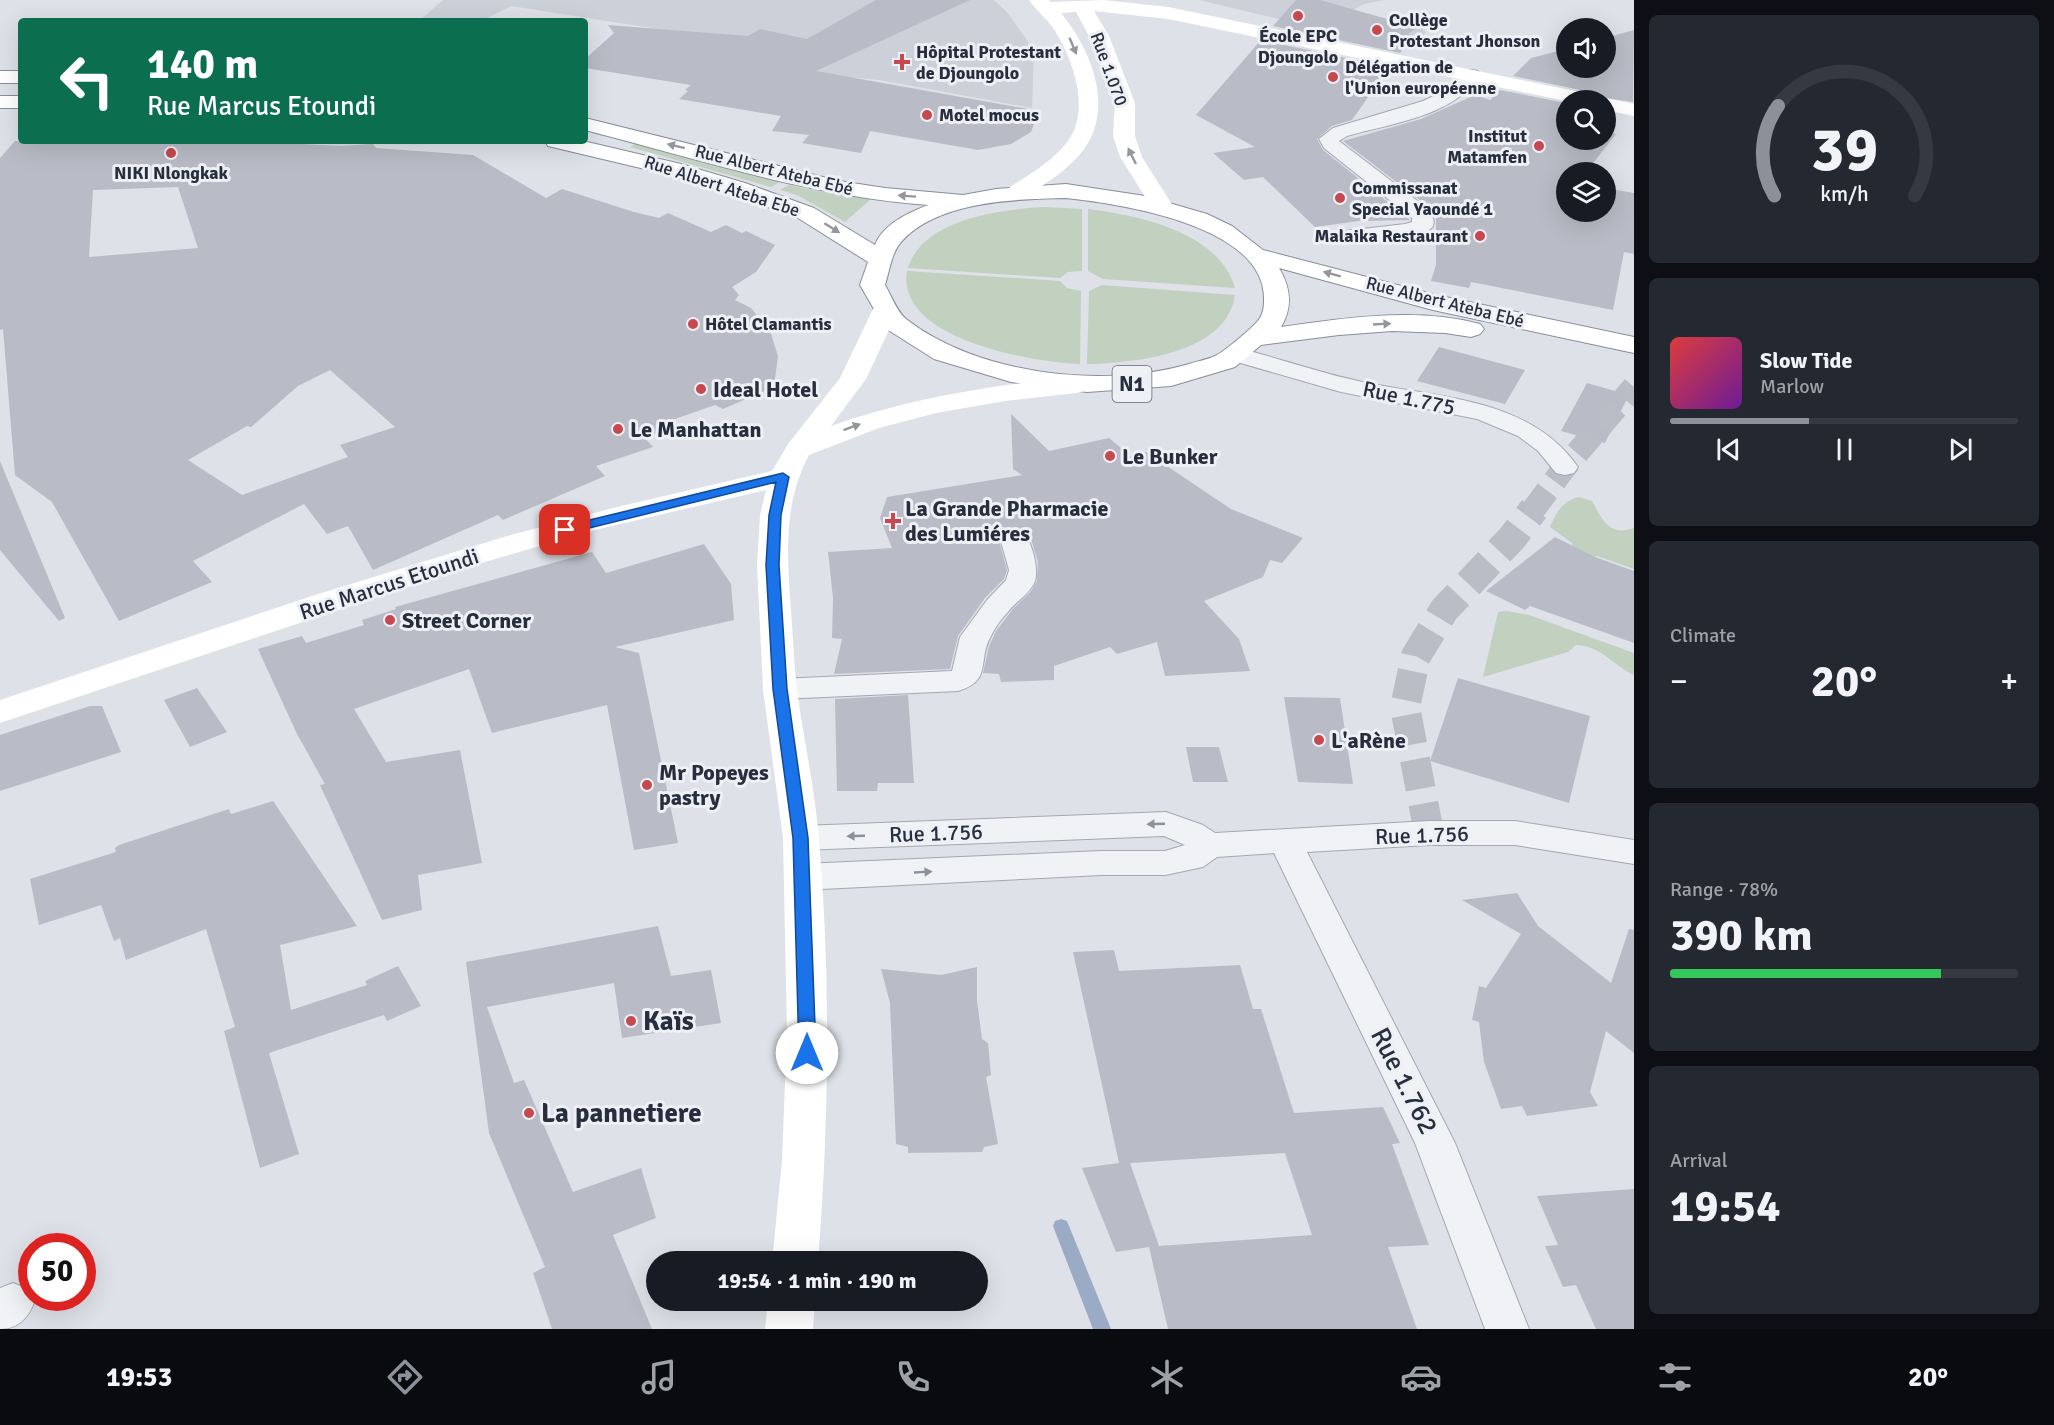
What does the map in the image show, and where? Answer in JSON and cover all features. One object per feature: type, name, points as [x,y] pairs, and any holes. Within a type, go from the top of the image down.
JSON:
[{"type":"main road","points":[[1043,4],[1078,2],[1161,12],[1556,93]]},
{"type":"main road","name":"Rue 1.070","points":[[1078,2],[1099,36],[1125,103],[1124,136],[1131,157],[1162,206]]},
{"type":"main road","name":"Rue 1.070","points":[[1018,192],[1071,151],[1085,130],[1089,99],[1074,43],[1043,4]]},
{"type":"main road","points":[[1099,36],[1114,26],[1161,12]]},
{"type":"main road","points":[[0,77],[18,77]]},
{"type":"main road","points":[[0,102],[18,102]]},
{"type":"main road","points":[[1616,106],[1634,110]]},
{"type":"main road","name":"Rue Albert Ateba Ebé","points":[[588,125],[839,188],[885,195],[966,201]]},
{"type":"main road","name":"Rue Albert Ateba Ebe","points":[[569,144],[673,168],[806,213],[877,257]]},
{"type":"main road","name":"N1","points":[[1066,191],[1115,196],[1162,206],[1217,226],[1256,255],[1272,275],[1278,296],[1275,317],[1261,337],[1238,355],[1207,369],[1167,379],[1123,385],[1076,385],[1026,379],[968,364],[938,352],[906,332],[885,311],[875,293],[872,274],[877,257],[889,239],[909,224],[935,211],[966,201],[1018,192],[1066,191]]},
{"type":"main road","name":"Rue Albert Ateba Ebé","points":[[1256,255],[1433,302],[1634,345]]},
{"type":"main road","points":[[796,1251],[804,1161],[808,1032],[801,838],[780,689],[772,565],[775,515],[791,463],[853,379],[885,311]]},
{"type":"main road","name":"Rue Albert Ateba Ebé","points":[[1261,337],[1333,327],[1419,323],[1459,327],[1634,361]]},
{"type":"main road","name":"Rue Marcus Etoundi","points":[[0,712],[382,584],[520,542],[634,512],[791,463],[870,420],[997,393],[1076,385]]},
{"type":"main road","points":[[789,1329],[791,1311]]},
{"type":"street","points":[[1345,237],[1408,230],[1423,225],[1423,218],[1417,210],[1332,144],[1329,139],[1340,132],[1429,106],[1449,97],[1463,87],[1472,75]]},
{"type":"street","name":"Rue 1.775","points":[[1238,355],[1292,372],[1374,392],[1493,416],[1521,428],[1544,443],[1565,467]]},
{"type":"street","points":[[780,689],[958,681],[966,676],[975,637],[997,606],[1020,583],[1023,570],[1014,538]]},
{"type":"street","name":"Rue 1.756","points":[[801,838],[1166,824],[1191,833],[1209,845]]},
{"type":"street","name":"Rue 1.756","points":[[802,878],[1101,863],[1165,863],[1191,858],[1209,845],[1429,833],[1515,833],[1634,852]]},
{"type":"street","name":"Rue 1.762","points":[[1285,841],[1435,1143],[1507,1329]]},
{"type":"shaded area","name":"Hôpital Protestant de Djoungolo","points":[[443,0],[994,0],[1007,12],[1034,50],[1032,108],[880,80],[804,73],[705,40],[658,29],[511,6],[487,18],[422,18]]},
{"type":"shaded area","points":[[1199,0],[1384,0],[1364,4],[1353,10],[1420,27],[1426,32],[1422,38],[1423,42],[1417,47],[1394,47]]},
{"type":"green space","points":[[636,143],[780,182],[771,187],[630,147]]},
{"type":"green space","points":[[789,185],[871,199],[845,222],[797,195],[780,190]]},
{"type":"green space","points":[[1046,207],[1082,209],[1082,271],[1068,272],[1060,278],[908,268],[916,251],[947,227],[987,214]]},
{"type":"green space","points":[[1088,209],[1152,222],[1195,240],[1212,253],[1226,269],[1235,288],[1103,279],[1088,271]]},
{"type":"green space","points":[[907,271],[1060,281],[1067,288],[1081,291],[1080,364],[1002,352],[972,343],[945,330],[923,314],[909,295]]},
{"type":"green space","points":[[1102,285],[1235,295],[1228,315],[1215,331],[1197,342],[1176,351],[1152,357],[1087,364],[1089,291]]},
{"type":"green space","points":[[1579,497],[1592,501],[1603,520],[1612,528],[1625,530],[1634,528],[1634,569],[1597,556],[1589,559],[1575,557],[1572,543],[1550,527],[1564,504]]},
{"type":"green space","points":[[1507,611],[1529,615],[1634,653],[1634,675],[1600,652],[1576,645],[1568,652],[1483,677],[1498,612]]},
{"type":"building","points":[[876,0],[970,0],[816,71],[1039,111],[1031,132],[1011,144],[978,150],[870,131],[861,153],[802,143],[809,135],[772,131],[781,116],[679,99],[691,85],[588,68],[588,56],[614,33],[608,25],[748,36],[760,29],[807,39]]},
{"type":"building","points":[[1296,0],[1320,0],[1418,28],[1407,34],[1412,35],[1400,53],[1273,26]]},
{"type":"building","points":[[1634,30],[1633,102],[1616,99],[1616,90],[1580,90],[1513,76],[1531,58],[1556,52],[1556,78],[1616,78],[1616,35]]},
{"type":"building","points":[[1261,40],[1389,67],[1352,120],[1332,126],[1317,139],[1323,150],[1410,220],[1359,221],[1315,227],[1263,177],[1244,180],[1213,153],[1255,147],[1196,115]]},
{"type":"building","points":[[1500,90],[1556,101],[1556,150],[1603,150],[1594,162],[1556,162],[1556,222],[1616,222],[1616,190],[1634,193],[1634,254],[1624,252],[1613,310],[1471,282],[1469,288],[1431,281],[1436,265],[1436,219],[1433,214],[1425,204],[1343,141],[1421,119],[1475,95],[1490,100]]},
{"type":"building","points":[[15,141],[18,141],[18,144],[342,146],[373,144],[376,148],[473,155],[546,198],[562,189],[659,218],[668,213],[711,232],[726,225],[742,233],[746,231],[775,245],[756,272],[732,287],[739,295],[735,300],[751,308],[770,331],[778,356],[774,387],[723,409],[715,405],[655,426],[659,432],[644,437],[653,447],[596,466],[605,476],[503,520],[498,515],[373,570],[348,526],[327,534],[304,504],[193,561],[212,582],[119,621],[52,502],[15,475],[3,329],[0,330],[0,158]],"holes":[[[178,187],[198,248],[89,257],[93,190]],[[330,370],[395,427],[340,445],[348,457],[242,495],[188,460],[247,426],[251,427],[298,386]]]},
{"type":"building","points":[[1439,347],[1525,370],[1505,404],[1417,381]]},
{"type":"building","points":[[1587,383],[1629,395],[1605,443],[1561,431]]},
{"type":"building","points":[[1011,414],[1049,451],[1109,438],[1133,458],[1146,452],[1231,509],[1303,538],[1282,563],[1270,560],[1263,577],[1204,601],[1239,639],[1250,671],[1165,676],[1157,642],[1117,654],[1110,647],[1054,666],[1054,680],[1001,682],[999,674],[983,673],[989,646],[996,631],[1037,581],[1038,562],[1032,542],[1026,531],[1014,528],[1004,530],[998,537],[1007,570],[1004,579],[985,598],[958,636],[950,669],[834,674],[842,639],[832,638],[833,598],[828,552],[892,548],[880,518],[887,497],[1022,475],[1013,469]]},
{"type":"building","points":[[0,461],[65,618],[59,621],[0,550]]},
{"type":"building","points":[[1555,537],[1595,557],[1634,571],[1634,643],[1530,606],[1525,610],[1486,591]]},
{"type":"building","points":[[704,544],[731,584],[734,620],[615,647],[639,653],[678,843],[634,850],[607,705],[492,733],[469,669],[354,709],[386,762],[460,750],[482,863],[418,875],[422,910],[382,920],[320,785],[325,784],[297,734],[258,649],[302,636],[306,643],[364,625],[362,620],[396,609],[395,607],[592,552],[606,573]]},
{"type":"building","points":[[1458,678],[1590,716],[1569,803],[1430,761]]},
{"type":"building","points":[[197,688],[227,732],[190,747],[164,700]]},
{"type":"building","points":[[908,695],[914,783],[878,783],[877,791],[837,791],[835,699]]},
{"type":"building","name":"L'aRène","points":[[1284,697],[1340,698],[1353,784],[1298,782]]},
{"type":"building","points":[[90,706],[102,706],[121,752],[0,791],[0,735]]},
{"type":"building","points":[[1186,747],[1219,747],[1228,782],[1193,782]]},
{"type":"building","points":[[273,801],[357,926],[280,945],[291,1010],[367,985],[365,981],[398,966],[421,1006],[387,1021],[384,1015],[269,1053],[299,1154],[260,1168],[224,1031],[235,1027],[206,929],[126,960],[120,938],[114,941],[101,905],[39,925],[30,879],[116,852],[115,848],[119,845],[229,809],[231,814]]},
{"type":"building","points":[[1517,893],[1538,926],[1611,983],[1629,929],[1634,930],[1634,1053],[1606,1031],[1590,1092],[1598,1106],[1527,1116],[1522,1106],[1501,1109],[1484,1062],[1479,1022],[1472,1020],[1479,986],[1486,988],[1521,934],[1462,900]]},
{"type":"building","points":[[658,926],[671,976],[711,970],[721,1023],[622,1038],[614,983],[487,1007],[514,1083],[524,1080],[573,1192],[641,1168],[656,1218],[613,1235],[652,1329],[552,1329],[533,1273],[545,1267],[489,1133],[466,962]]},
{"type":"building","points":[[1114,950],[1119,971],[1240,965],[1253,1009],[1261,1009],[1294,1113],[1383,1107],[1400,1143],[1392,1144],[1429,1245],[1388,1247],[1417,1329],[1168,1329],[1149,1247],[1116,1252],[1082,1168],[1119,1163],[1073,952]],"holes":[[[1285,1153],[1312,1235],[1159,1246],[1130,1163]]]},
{"type":"building","points":[[977,967],[977,1001],[982,1039],[988,1043],[991,1075],[986,1077],[998,1144],[984,1147],[982,1152],[908,1153],[908,1147],[896,1144],[890,1003],[881,969],[941,975]]},
{"type":"building","points":[[1634,1189],[1634,1329],[1596,1329],[1576,1285],[1563,1287],[1545,1246],[1558,1245],[1537,1196]]},
{"type":"waterway","points":[[1061,1226],[1102,1329]]},
{"type":"tunnel","points":[[1533,510],[1565,467],[1634,387]]},
{"type":"tunnel","points":[[1429,833],[1405,707],[1416,656],[1444,610],[1512,538],[1534,509]]},
{"type":"place","name":"École EPC Djoungolo","points":[[1298,16]]},
{"type":"place","name":"Collège Protestant Jhonson","points":[[1377,30]]},
{"type":"place","name":"Hôpital Protestant de Djoungolo","points":[[902,62]]},
{"type":"place","name":"Délégation de l'Union européenne","points":[[1333,77]]},
{"type":"place","name":"Motel mocus","points":[[927,115]]},
{"type":"place","name":"Institut Matamfen","points":[[1539,146]]},
{"type":"place","name":"NIKI Nlongkak","points":[[171,153]]},
{"type":"place","name":"Commissanat Special Yaoundé 1","points":[[1340,198]]},
{"type":"place","name":"Malaika Restaurant","points":[[1480,236]]},
{"type":"place","name":"Hôtel Clamantis","points":[[693,324]]},
{"type":"place","name":"Ideal Hotel","points":[[701,389]]},
{"type":"place","name":"Le Manhattan","points":[[618,429]]},
{"type":"place","name":"Le Bunker","points":[[1110,456]]},
{"type":"place","name":"La Grande Pharmacie des Lumiéres","points":[[893,521]]},
{"type":"place","name":"Street Corner","points":[[390,620]]},
{"type":"place","name":"L'aRène","points":[[1319,740]]},
{"type":"place","name":"Mr Popeyes pastry","points":[[647,785]]},
{"type":"place","name":"Kaïs","points":[[631,1021]]},
{"type":"place","name":"La pannetiere","points":[[529,1113]]},
{"type":"route","points":[[565,530],[783,477],[775,515],[772,565],[780,689],[801,838],[807,1053]]}]
